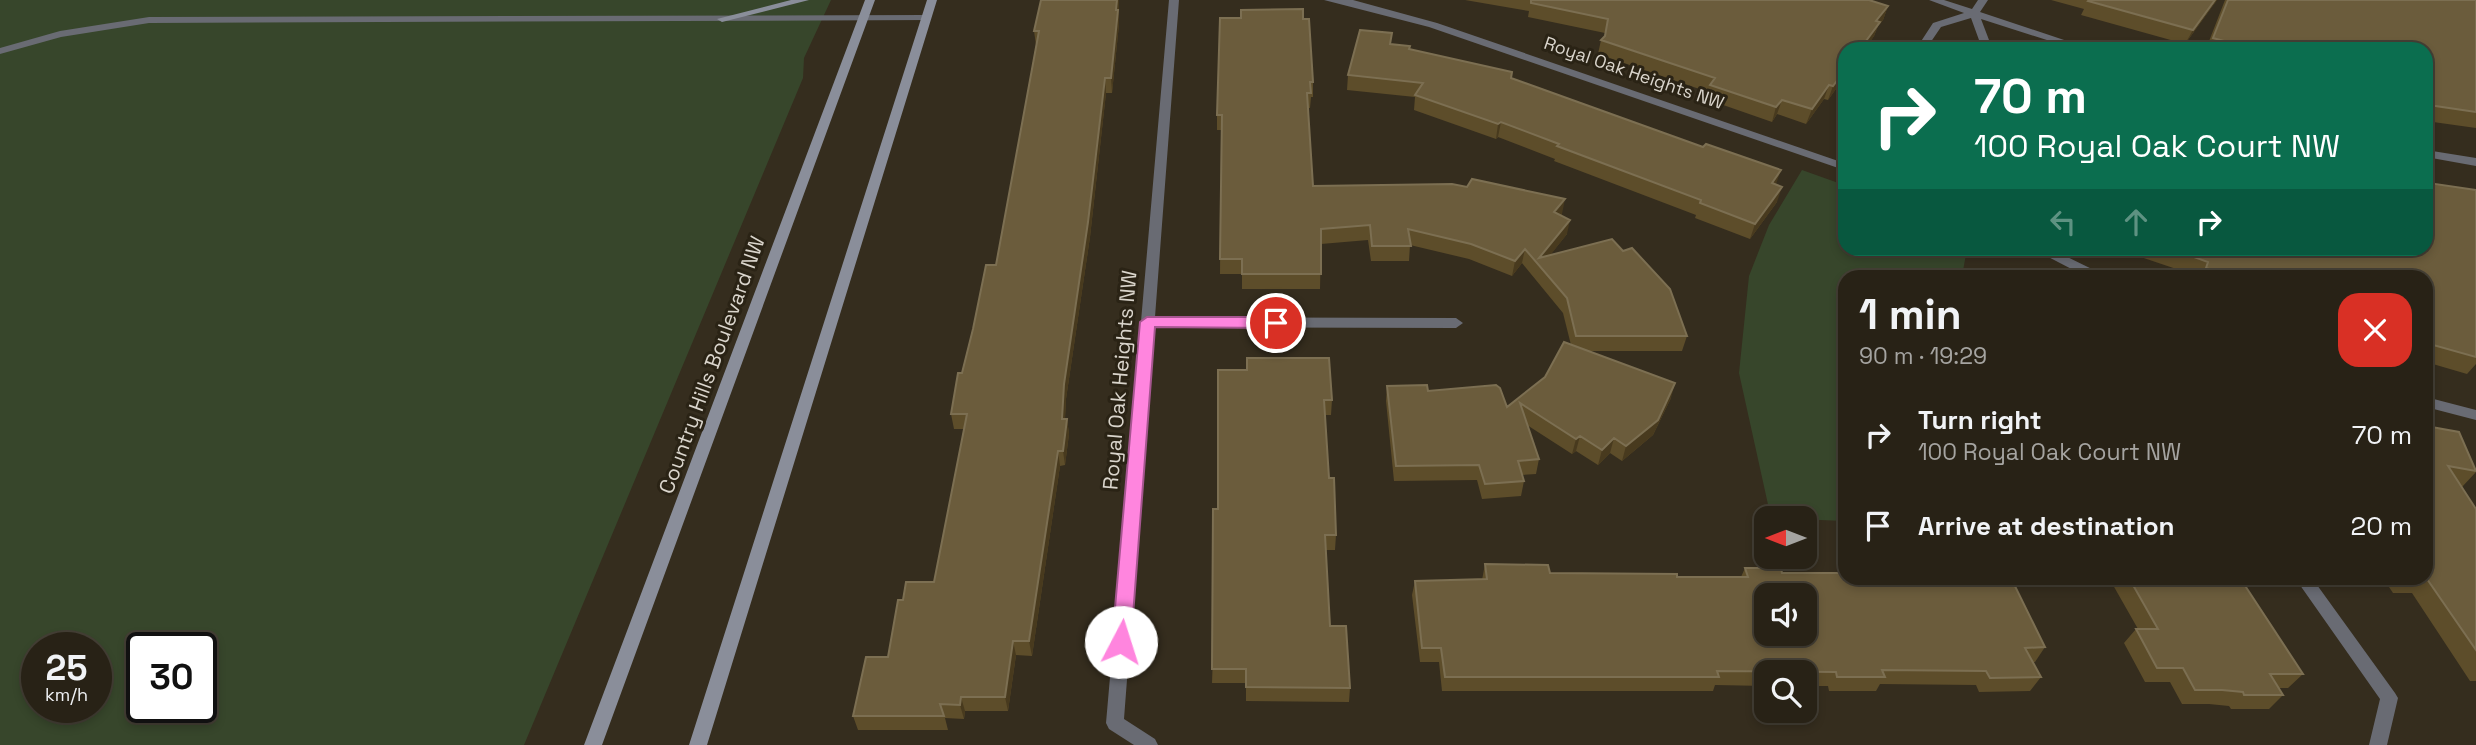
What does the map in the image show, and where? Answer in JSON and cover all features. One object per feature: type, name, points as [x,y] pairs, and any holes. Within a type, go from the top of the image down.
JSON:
[{"type":"main road","points":[[722,19],[804,0]]},
{"type":"main road","name":"Country Hills Boulevard NW","points":[[593,745],[870,0]]},
{"type":"main road","points":[[698,745],[932,0]]},
{"type":"street","name":"Royal Oak Heights NW","points":[[1149,745],[1115,723],[1174,0]]},
{"type":"street","name":"Royal Oak Heights NW","points":[[1329,0],[1353,3],[1433,25],[1838,163]]},
{"type":"street","points":[[1934,0],[2064,42]]},
{"type":"street","points":[[1926,42],[1937,25],[1974,13],[1983,0]]},
{"type":"street","points":[[1974,13],[1983,42]]},
{"type":"street","points":[[0,51],[60,34],[149,20],[248,22],[926,18]]},
{"type":"street","points":[[2433,155],[2476,162]]},
{"type":"street","points":[[2054,256],[2083,270]]},
{"type":"street","points":[[1147,322],[1456,323]]},
{"type":"street","points":[[2433,404],[2476,415]]},
{"type":"street","points":[[2309,585],[2389,698],[2378,745]]},
{"type":"green space","points":[[0,0],[831,0],[804,58],[803,78],[524,745],[0,745]]},
{"type":"green space","points":[[1802,170],[1838,183],[1838,256],[1966,256],[1963,270],[1838,270],[1838,521],[1817,520],[1817,506],[1768,506],[1739,373],[1749,276],[1769,225]]},
{"type":"building","points":[[1041,0],[1117,0],[1118,10],[1111,78],[1105,78],[1088,222],[1064,384],[1062,419],[1067,419],[1063,451],[1058,451],[1029,641],[1013,641],[1005,697],[961,697],[960,705],[940,704],[944,716],[853,716],[866,657],[888,657],[898,600],[903,600],[906,582],[934,582],[967,414],[951,414],[958,373],[962,373],[986,265],[996,265],[1039,31],[1034,31]]},
{"type":"building","points":[[1531,0],[1869,0],[1888,6],[1876,21],[1880,22],[1865,42],[1838,42],[1838,79],[1833,86],[1829,85],[1812,109],[1782,100],[1776,107],[1710,85],[1715,78],[1601,40],[1605,36],[1608,19],[1531,3]]},
{"type":"building","points":[[2089,0],[2215,0],[2193,30]]},
{"type":"building","points":[[2228,0],[2476,0],[2476,112],[2433,106],[2433,42],[2228,42],[2213,38]]},
{"type":"building","points":[[1303,9],[1303,19],[1309,19],[1313,82],[1310,82],[1311,93],[1307,93],[1313,186],[1452,184],[1467,187],[1472,179],[1565,199],[1554,212],[1570,220],[1539,258],[1612,239],[1623,251],[1632,248],[1670,289],[1687,336],[1576,336],[1567,298],[1525,249],[1515,261],[1471,244],[1408,229],[1411,246],[1372,246],[1370,225],[1321,229],[1321,274],[1242,274],[1242,259],[1220,259],[1222,115],[1217,115],[1220,18],[1241,18],[1241,10]]},
{"type":"building","points":[[1360,30],[1392,33],[1390,44],[1410,46],[1409,49],[1512,72],[1511,78],[1703,147],[1706,144],[1781,170],[1772,183],[1782,187],[1755,224],[1700,203],[1701,200],[1557,146],[1559,144],[1501,122],[1498,124],[1415,95],[1423,83],[1348,75]]},
{"type":"building","points":[[2433,184],[2476,190],[2476,357],[2433,345],[2433,270],[2212,270],[2206,268],[2208,262],[2191,256],[2433,256]]},
{"type":"building","points":[[1564,342],[1675,383],[1658,420],[1626,446],[1614,438],[1602,450],[1580,436],[1576,439],[1520,403],[1539,459],[1518,461],[1524,481],[1485,484],[1479,465],[1396,466],[1387,386],[1427,385],[1428,391],[1496,385],[1500,388],[1507,407],[1545,377]]},
{"type":"building","points":[[1247,358],[1329,358],[1332,400],[1324,400],[1329,478],[1334,478],[1336,535],[1325,535],[1330,626],[1346,626],[1350,688],[1246,687],[1246,669],[1212,669],[1213,509],[1218,509],[1218,370],[1247,370]]},
{"type":"building","points":[[2433,427],[2459,432],[2476,471],[2448,466],[2476,509],[2476,650],[2431,585]]},
{"type":"building","points":[[1485,564],[1548,565],[1550,573],[1677,574],[1677,577],[1748,577],[1745,568],[1781,569],[1782,573],[1838,573],[1838,585],[2014,585],[2045,647],[2025,648],[2041,677],[1990,678],[1986,671],[1882,670],[1885,677],[1837,677],[1836,672],[1817,672],[1817,660],[1754,660],[1754,671],[1717,671],[1719,677],[1445,677],[1441,648],[1422,648],[1415,581],[1487,579]]},
{"type":"building","points":[[2133,585],[2245,585],[2303,674],[2270,674],[2283,695],[2244,695],[2243,692],[2195,690],[2183,668],[2157,668],[2136,629],[2158,629]]},
{"type":"route","points":[[1121,642],[1147,322],[1276,323]]}]
